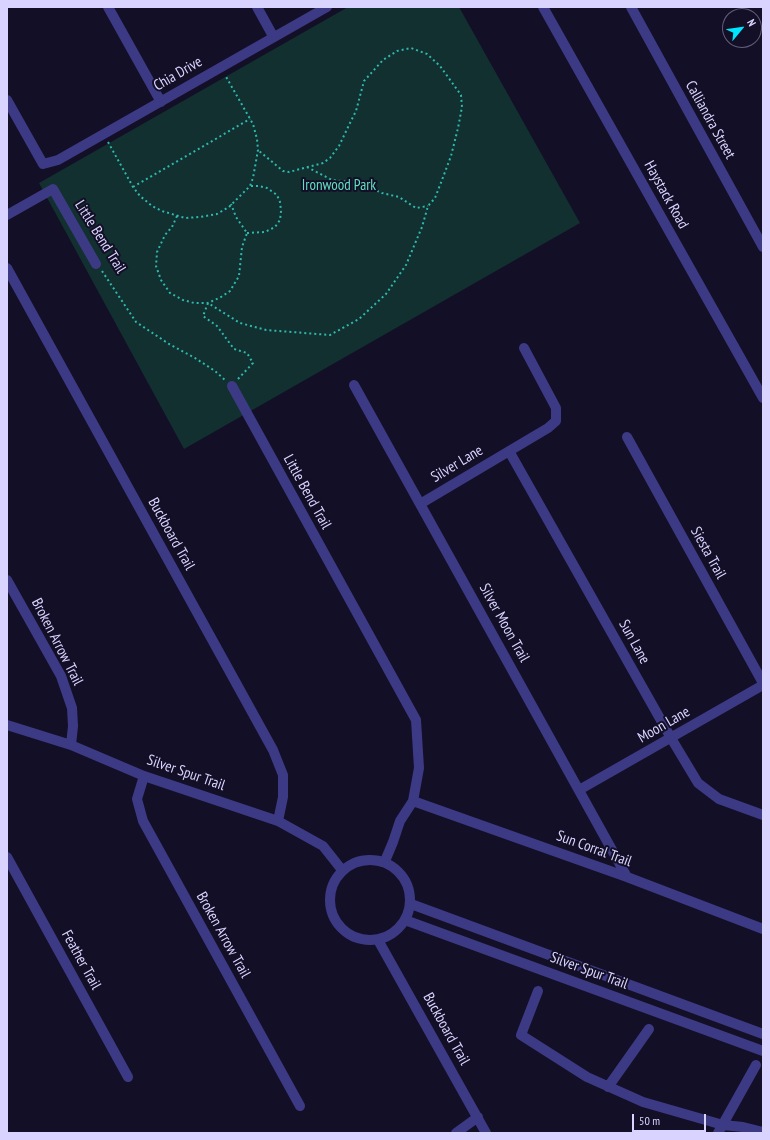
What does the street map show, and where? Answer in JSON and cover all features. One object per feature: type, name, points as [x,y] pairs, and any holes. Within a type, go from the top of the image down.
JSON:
[{"type":"street","points":[[108,7],[161,102]]},
{"type":"street","points":[[257,7],[273,36]]},
{"type":"street","name":"Chia Drive","points":[[7,100],[43,164],[58,160],[326,7]]},
{"type":"street","name":"Haystack Road","points":[[543,7],[762,394]]},
{"type":"street","name":"Calliandra Street","points":[[631,7],[763,247]]},
{"type":"street","name":"Little Bend Trail","points":[[7,215],[53,189],[96,264]]},
{"type":"street","name":"Buckboard Trail","points":[[7,268],[273,750],[283,775],[283,797],[278,821]]},
{"type":"street","name":"Silver Lane","points":[[420,504],[548,428],[556,421],[556,408],[524,348]]},
{"type":"street","name":"Silver Moon Trail","points":[[354,385],[627,877]]},
{"type":"street","name":"Little Bend Trail","points":[[232,386],[416,720],[419,768],[413,801],[400,821],[385,861]]},
{"type":"street","name":"Siesta Trail","points":[[627,437],[763,684]]},
{"type":"street","name":"Sun Lane","points":[[510,451],[698,784],[719,799],[763,815]]},
{"type":"street","name":"Broken Arrow Trail","points":[[7,580],[62,676],[72,708],[73,726],[71,745]]},
{"type":"street","name":"Moon Lane","points":[[579,790],[763,684]]},
{"type":"street","name":"Silver Spur Trail","points":[[7,725],[71,745],[144,776],[278,821],[323,846],[342,870]]},
{"type":"street","name":"Broken Arrow Trail","points":[[144,776],[137,799],[143,821],[300,1106]]},
{"type":"street","name":"Sun Corral Trail","points":[[413,801],[627,877],[763,929]]},
{"type":"street","name":"Feather Trail","points":[[7,856],[128,1077]]},
{"type":"street","points":[[370,858],[385,861],[402,874],[411,894],[411,904],[405,920],[396,931],[378,940],[361,939],[345,932],[334,918],[330,901],[332,884],[342,870],[355,862],[370,858]]},
{"type":"street","name":"Silver Spur Trail","points":[[411,904],[653,992],[763,1034]]},
{"type":"street","name":"Silver Spur Trail","points":[[405,920],[763,1051]]},
{"type":"street","name":"Buckboard Trail","points":[[378,940],[486,1133]]},
{"type":"street","points":[[538,991],[521,1035],[587,1077],[643,1102],[721,1129],[743,1127],[763,1132]]},
{"type":"street","points":[[647,1008],[653,992]]},
{"type":"street","points":[[674,1018],[680,1003]]},
{"type":"street","points":[[608,1087],[649,1029]]},
{"type":"street","points":[[721,1129],[756,1065]]},
{"type":"street","points":[[456,1133],[478,1117]]},
{"type":"path","points":[[208,303],[240,323],[266,330],[330,335],[359,319],[386,294],[406,265],[422,227],[428,206],[435,198],[442,180],[458,128],[462,106],[461,95],[440,66],[427,54],[410,48],[397,51],[383,60],[364,81],[356,111],[339,146],[324,163],[289,172],[283,171],[258,150]]},
{"type":"path","points":[[108,142],[133,187],[140,196],[152,206],[177,216],[200,217],[217,214],[231,204],[250,186],[258,150],[257,139],[250,119],[225,75]]},
{"type":"path","points":[[133,187],[250,119]]},
{"type":"path","points":[[306,167],[332,180],[360,183],[382,193],[399,196],[416,208],[428,206]]},
{"type":"path","points":[[247,233],[265,232],[275,227],[280,220],[282,211],[277,195],[267,188],[250,186]]},
{"type":"path","points":[[231,204],[236,217],[247,233]]},
{"type":"path","points":[[177,216],[172,227],[165,235],[157,252],[156,266],[161,280],[170,293],[182,300],[194,303],[208,303],[230,291],[239,276],[242,247],[247,233]]},
{"type":"path","name":"Little Bend Trail","points":[[96,264],[107,277],[136,322],[169,344],[215,371],[232,386]]},
{"type":"path","points":[[208,303],[203,316],[217,326],[234,349],[247,354],[253,363],[232,386]]},
{"type":"green space","name":"Ironwood Park","points":[[348,7],[459,7],[580,223],[184,449],[39,183]]}]
